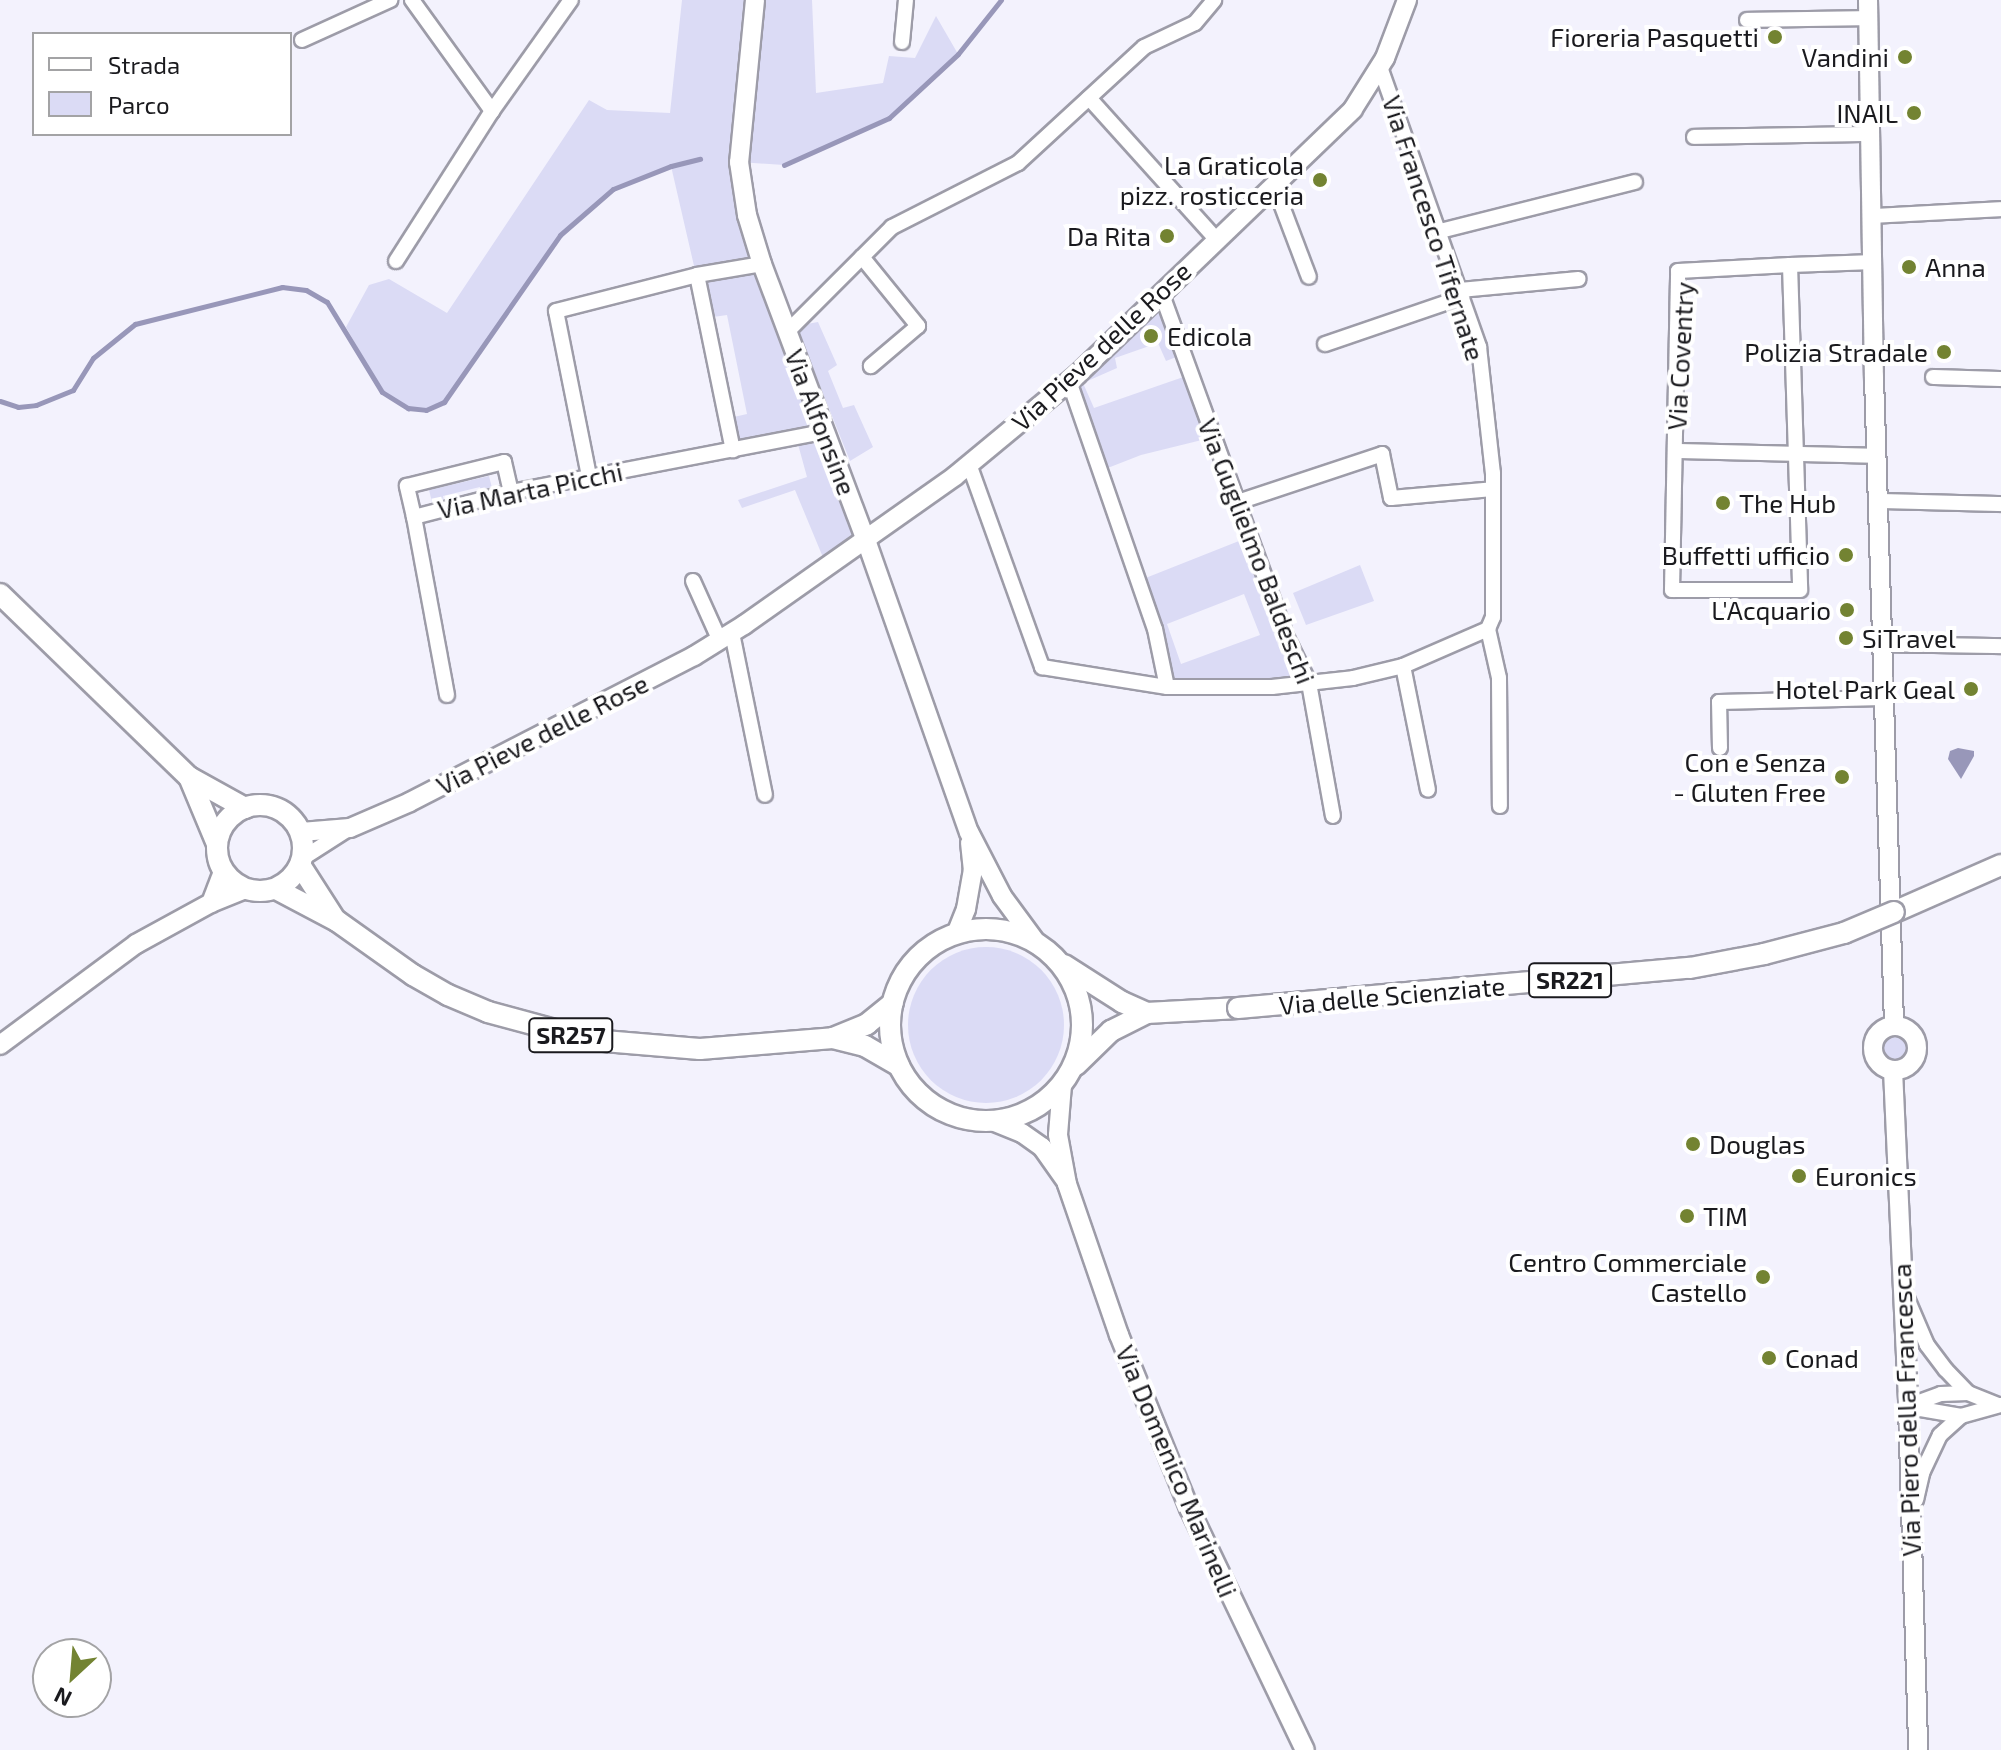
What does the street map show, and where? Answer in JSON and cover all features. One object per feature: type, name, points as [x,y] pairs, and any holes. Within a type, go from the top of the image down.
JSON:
[{"type":"main road","name":"Via Alfonsine","points":[[755,0],[739,162],[747,215],[762,264],[866,540],[969,832],[1002,896],[1038,945]]},
{"type":"main road","name":"Via Pieve delle Rose","points":[[301,832],[350,828],[410,802],[726,637],[969,464],[1069,381],[1353,109],[1380,67],[1407,0]]},
{"type":"main road","points":[[1868,9],[1876,456],[1894,1026]]},
{"type":"main road","points":[[0,594],[189,777],[245,808]]},
{"type":"main road","points":[[189,777],[217,844],[223,872],[211,903]]},
{"type":"main road","points":[[217,844],[228,820],[245,808],[265,805],[282,811],[301,832]]},
{"type":"main road","name":"SR257","points":[[301,832],[302,862],[337,921]]},
{"type":"main road","name":"Via Alfonsine","points":[[956,934],[966,909],[973,871],[969,832]]},
{"type":"main road","points":[[276,889],[287,883],[302,862]]},
{"type":"main road","name":"Via delle Scienziate","points":[[1066,1078],[1111,1031],[1147,1013],[1238,1008],[1690,968],[1844,933],[2001,865]]},
{"type":"main road","points":[[223,872],[246,889]]},
{"type":"main road","points":[[0,1045],[136,944],[211,903],[246,889]]},
{"type":"main road","name":"SR257","points":[[246,889],[276,889],[337,921],[413,975],[448,995],[488,1012],[592,1040],[700,1049],[833,1038],[867,1024],[893,1003]]},
{"type":"main road","points":[[991,930],[1013,934],[1038,945],[1055,959],[1077,993],[1082,1019],[1081,1043],[1066,1078],[1058,1135],[1067,1184],[1042,1147],[1022,1133],[992,1121],[958,1117],[937,1108],[918,1093],[899,1066],[891,1035],[893,1003],[910,967],[938,942],[956,934],[991,930]]},
{"type":"main road","name":"Via delle Scienziate","points":[[1055,959],[1122,1002],[1147,1013]]},
{"type":"main road","points":[[1894,1026],[1908,1030],[1917,1046],[1909,1065],[1893,1070],[1877,1062],[1872,1046],[1881,1030],[1894,1026]]},
{"type":"main road","name":"SR257","points":[[833,1038],[865,1046],[899,1066]]},
{"type":"main road","name":"Via Piero della Francesca","points":[[1893,1070],[1908,1406],[1918,1750]]},
{"type":"main road","points":[[992,1121],[1037,1107],[1066,1078]]},
{"type":"main road","name":"Via Domenico Marinelli","points":[[1067,1184],[1119,1335],[1189,1508],[1305,1750]]},
{"type":"street","points":[[302,40],[390,0]]},
{"type":"street","points":[[412,0],[492,111]]},
{"type":"street","points":[[396,261],[492,111],[571,0]]},
{"type":"street","points":[[902,42],[906,0]]},
{"type":"street","points":[[787,332],[892,227],[1018,163],[1144,47],[1195,23],[1214,0]]},
{"type":"street","points":[[1747,20],[1868,9]]},
{"type":"street","name":"Via Francesco Tifernate","points":[[1380,67],[1479,347],[1493,489],[1493,617],[1488,629],[1499,678],[1500,806]]},
{"type":"street","points":[[1089,98],[1216,239]]},
{"type":"street","points":[[1694,137],[1871,134]]},
{"type":"street","points":[[1440,231],[1635,182]]},
{"type":"street","points":[[1274,185],[1309,277]]},
{"type":"street","points":[[1873,216],[2001,209]]},
{"type":"street","points":[[862,257],[918,326],[871,366]]},
{"type":"street","name":"Via Coventry","points":[[1790,265],[1793,454],[1800,590],[1672,590],[1678,271],[1790,265],[1874,262]]},
{"type":"street","points":[[589,476],[556,311],[697,275],[762,264]]},
{"type":"street","points":[[697,275],[733,450]]},
{"type":"street","points":[[1325,344],[1461,294],[1578,279]]},
{"type":"street","name":"Via Guglielmo Baldeschi","points":[[1161,292],[1286,636],[1309,683],[1333,816]]},
{"type":"street","points":[[1933,377],[2001,379]]},
{"type":"street","points":[[1069,381],[1155,629],[1167,687]]},
{"type":"street","name":"Via Marta Picchi","points":[[447,695],[414,517],[511,492],[824,432]]},
{"type":"street","name":"Via Coventry","points":[[1676,451],[1876,456]]},
{"type":"street","points":[[1238,502],[1382,454],[1391,498],[1493,489]]},
{"type":"street","points":[[414,517],[407,486],[504,462],[511,492]]},
{"type":"street","points":[[969,464],[1042,667],[1167,687],[1259,687],[1309,683],[1353,678],[1403,666],[1488,629]]},
{"type":"street","points":[[1879,501],[2001,504]]},
{"type":"street","points":[[693,581],[726,637],[765,795]]},
{"type":"street","points":[[1881,644],[2001,646]]},
{"type":"street","points":[[1403,666],[1428,790]]},
{"type":"street","points":[[1720,748],[1719,702],[1883,698]]},
{"type":"street","name":"Via Pieve delle Rose","points":[[302,862],[350,828]]},
{"type":"street","points":[[1902,1286],[1927,1345],[1968,1393]]},
{"type":"street","points":[[1908,1406],[1941,1394],[1968,1393],[1999,1405]]},
{"type":"street","points":[[1911,1523],[1922,1473],[1940,1435],[1961,1416],[1999,1405]]},
{"type":"street","points":[[1908,1406],[1961,1416]]},
{"type":"green space","points":[[682,0],[812,0],[816,93],[883,83],[889,56],[915,58],[936,16],[958,54],[889,118],[784,165],[740,162],[747,215],[866,540],[827,567],[795,490],[742,508],[738,500],[807,477],[796,437],[733,450],[725,419],[747,414],[727,315],[706,318],[671,166],[613,189],[560,235],[444,402],[426,410],[408,408],[382,392],[346,327],[369,285],[389,279],[447,313],[589,100],[607,110],[670,113]]},
{"type":"green space","points":[[1161,292],[1184,354],[1166,361],[1158,343],[1115,358],[1117,368],[1083,383],[1094,408],[1192,374],[1214,437],[1141,455],[1100,471],[1069,382]]},
{"type":"green space","points":[[818,322],[837,365],[828,371],[843,408],[854,405],[873,447],[850,461],[796,326]]},
{"type":"green space","points":[[489,476],[494,496],[482,499],[480,487],[443,496],[445,507],[434,510],[429,490]]},
{"type":"green space","points":[[1244,539],[1309,683],[1167,687],[1138,581]],"holes":[[[1244,594],[1260,635],[1181,664],[1167,624]]]},
{"type":"green space","points":[[1360,565],[1374,601],[1306,625],[1293,593]]},
{"type":"green space","points":[[986,947],[1016,953],[1041,970],[1058,995],[1064,1025],[1058,1055],[1041,1080],[1016,1097],[986,1103],[956,1097],[931,1080],[914,1055],[908,1025],[914,995],[931,970],[956,953]]},
{"type":"green space","points":[[1895,1026],[1911,1032],[1917,1048],[1911,1064],[1895,1070],[1879,1064],[1873,1048],[1879,1032]]},
{"type":"shaded area","points":[[1958,748],[1974,751],[1961,779],[1948,759],[1950,751]]},
{"type":"waterway","points":[[784,165],[889,118],[958,54],[1001,0]]},
{"type":"waterway","points":[[0,401],[18,407],[36,405],[73,390],[93,358],[135,324],[282,287],[306,290],[327,302],[382,392],[408,408],[426,410],[444,402],[560,235],[613,189],[671,166],[700,159]]},
{"type":"place","name":"Fioreria Pasquetti","points":[[1775,37]]},
{"type":"place","name":"Vandini","points":[[1905,57]]},
{"type":"place","name":"INAIL","points":[[1914,113]]},
{"type":"place","name":"La Graticola pizz. rosticceria","points":[[1320,180]]},
{"type":"place","name":"Da Rita","points":[[1167,236]]},
{"type":"place","name":"Anna","points":[[1909,267]]},
{"type":"place","name":"Edicola","points":[[1151,336]]},
{"type":"place","name":"Polizia Stradale","points":[[1944,352]]},
{"type":"place","name":"The Hub","points":[[1723,503]]},
{"type":"place","name":"Buffetti ufficio","points":[[1846,555]]},
{"type":"place","name":"L'Acquario","points":[[1847,610]]},
{"type":"place","name":"SiTravel","points":[[1846,638]]},
{"type":"place","name":"Hotel Park Geal","points":[[1971,689]]},
{"type":"place","name":"Con e Senza - Gluten Free","points":[[1842,777]]},
{"type":"place","name":"Douglas","points":[[1693,1144]]},
{"type":"place","name":"Euronics","points":[[1799,1176]]},
{"type":"place","name":"TIM","points":[[1687,1216]]},
{"type":"place","name":"Centro Commerciale Castello","points":[[1763,1277]]},
{"type":"place","name":"Conad","points":[[1769,1358]]}]
